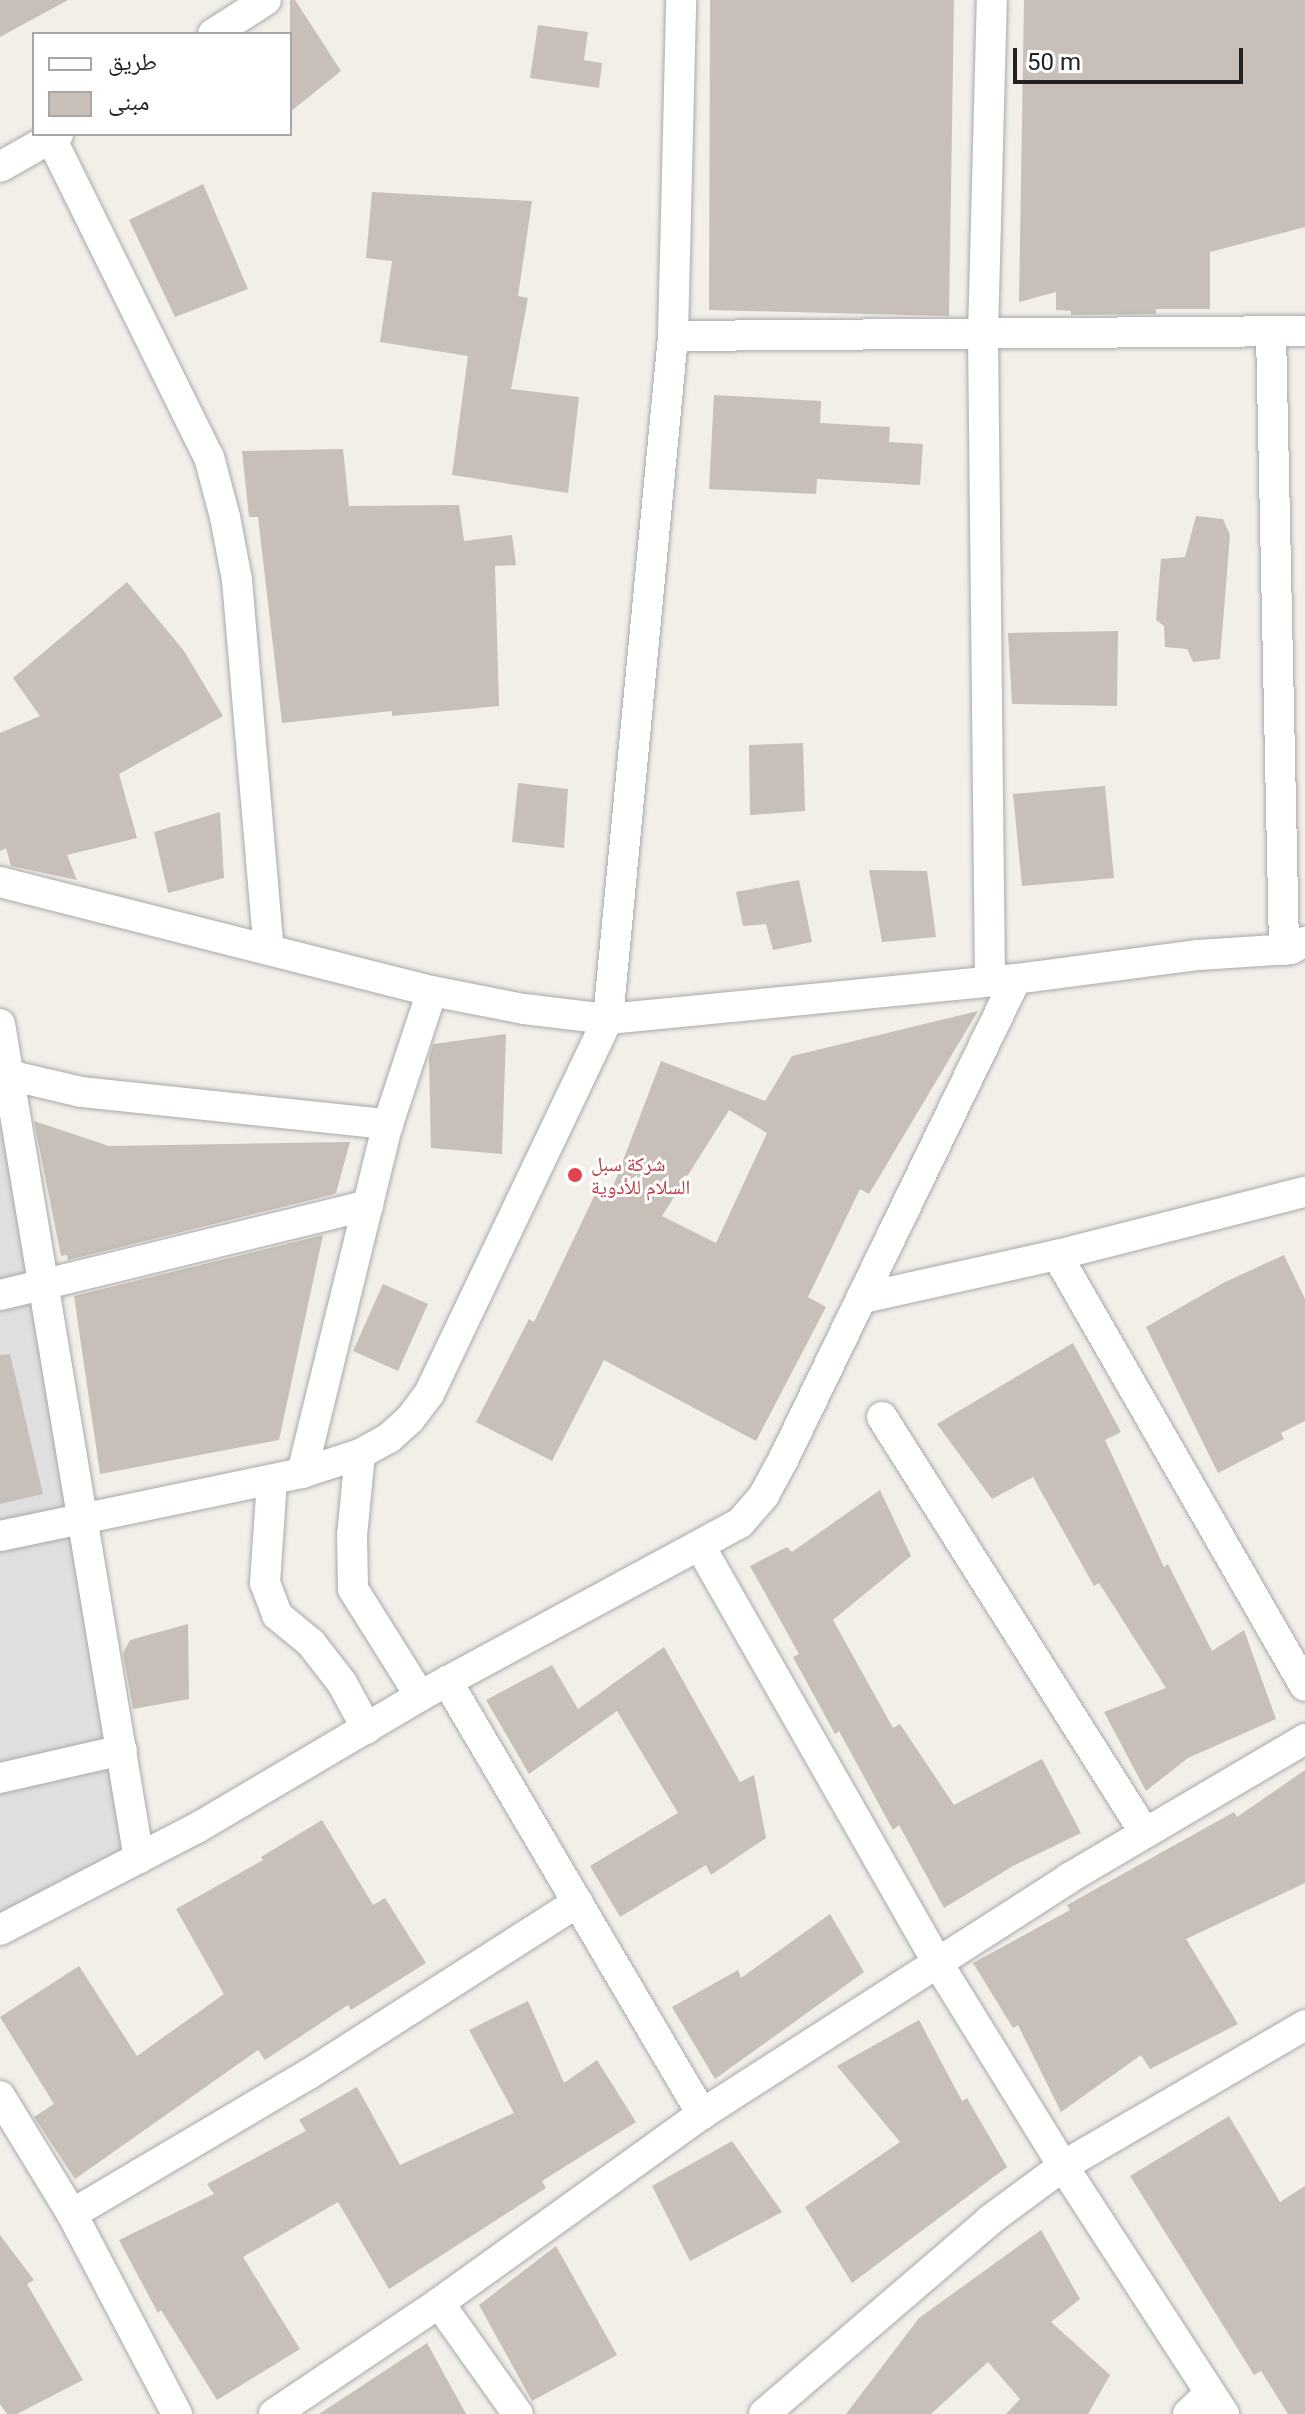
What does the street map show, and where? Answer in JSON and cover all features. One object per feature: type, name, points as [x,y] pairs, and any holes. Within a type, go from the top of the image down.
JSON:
[{"type":"street","points":[[223,18],[266,0]]},
{"type":"street","points":[[0,1536],[83,1516],[302,1473],[360,1454],[389,1438],[410,1419],[429,1394],[608,1019],[673,336],[681,0]]},
{"type":"street","points":[[0,1930],[139,1859],[420,1696],[700,1546],[740,1523],[764,1495],[863,1298],[1003,980],[983,336],[992,0]]},
{"type":"street","points":[[4,155],[55,136],[213,472],[237,580],[269,950]]},
{"type":"street","points":[[673,336],[983,336],[1305,331]]},
{"type":"street","points":[[0,882],[432,991],[524,1009],[608,1019],[1003,980],[1198,955],[1296,949],[1271,332]]},
{"type":"street","points":[[302,1473],[388,1124],[432,991]]},
{"type":"street","points":[[0,1024],[4,1072],[46,1285],[139,1859]]},
{"type":"street","points":[[4,1072],[81,1092],[388,1124]]},
{"type":"street","points":[[863,1298],[1057,1255],[1305,1192]]},
{"type":"street","points":[[0,1295],[368,1205]]},
{"type":"street","points":[[1057,1255],[1305,1686]]},
{"type":"street","points":[[882,1417],[1144,1832]]},
{"type":"street","points":[[360,1454],[352,1535],[353,1589],[420,1696]]},
{"type":"street","points":[[272,1480],[265,1583],[277,1615],[311,1643],[342,1683],[367,1729]]},
{"type":"street","points":[[700,1546],[937,1962],[1063,2166],[1217,2403],[1188,2414]]},
{"type":"street","points":[[447,1681],[702,2114]]},
{"type":"street","points":[[274,2414],[439,2303],[702,2114],[1144,1832],[1305,1739]]},
{"type":"street","points":[[0,1778],[122,1750]]},
{"type":"street","points":[[72,2214],[309,2074],[578,1902]]},
{"type":"street","points":[[764,2414],[990,2220],[1063,2166],[1305,2025]]},
{"type":"street","points":[[0,2096],[72,2214],[177,2414]]},
{"type":"street","points":[[439,2303],[518,2414]]},
{"type":"shaded area","points":[[0,1029],[138,1859],[0,1930]]},
{"type":"building","points":[[0,0],[68,0],[0,37]]},
{"type":"building","points":[[290,0],[295,0],[341,71],[292,110],[292,32]]},
{"type":"building","points":[[710,0],[954,0],[949,316],[709,310]]},
{"type":"building","points":[[1024,0],[1305,0],[1305,227],[1210,252],[1210,309],[1156,309],[1156,314],[1071,315],[1071,311],[1056,310],[1056,292],[1019,302]]},
{"type":"building","points":[[538,25],[588,32],[584,60],[602,63],[599,88],[530,78]]},
{"type":"building","points":[[203,184],[248,289],[175,317],[129,220]]},
{"type":"building","points":[[372,192],[532,201],[518,296],[528,298],[511,389],[579,397],[568,493],[452,475],[468,356],[380,342],[392,261],[366,258]]},
{"type":"building","points":[[714,395],[821,401],[820,423],[890,427],[889,442],[923,444],[920,485],[817,479],[816,494],[709,489]]},
{"type":"building","points":[[343,449],[349,506],[459,505],[464,541],[512,535],[516,565],[495,566],[499,706],[392,716],[392,711],[282,723],[258,517],[249,517],[242,451]]},
{"type":"building","points":[[1196,516],[1223,519],[1230,535],[1220,659],[1193,662],[1187,649],[1165,647],[1164,626],[1156,620],[1161,559],[1185,557]]},
{"type":"building","points":[[127,582],[184,651],[223,716],[119,774],[137,838],[67,855],[77,880],[11,866],[6,848],[0,851],[0,733],[40,716],[13,678]]},
{"type":"building","points":[[1118,631],[1117,706],[1012,704],[1008,633]]},
{"type":"building","points":[[803,743],[805,811],[750,815],[749,745]]},
{"type":"building","points":[[518,783],[568,789],[564,848],[512,842]]},
{"type":"building","points":[[1105,786],[1114,878],[1022,886],[1013,794]]},
{"type":"building","points":[[220,812],[224,878],[168,893],[154,832]]},
{"type":"building","points":[[869,870],[927,871],[936,937],[882,942]]},
{"type":"building","points":[[799,880],[812,942],[773,950],[766,924],[743,926],[736,892]]},
{"type":"building","points":[[978,1011],[869,1194],[860,1189],[808,1297],[826,1307],[756,1441],[604,1360],[552,1461],[476,1422],[529,1319],[534,1322],[599,1186],[611,1192],[661,1061],[765,1101],[792,1056]],"holes":[[[729,1110],[767,1133],[716,1243],[662,1216]]]},
{"type":"building","points":[[506,1034],[502,1154],[431,1148],[429,1058],[433,1044]]},
{"type":"building","points":[[34,1121],[109,1146],[350,1142],[336,1193],[68,1260],[67,1255],[61,1256]]},
{"type":"building","points":[[323,1235],[279,1440],[100,1474],[74,1296]]},
{"type":"building","points":[[1284,1255],[1305,1299],[1305,1421],[1281,1433],[1284,1439],[1218,1473],[1146,1327],[1225,1282]]},
{"type":"building","points":[[383,1284],[428,1304],[398,1371],[353,1351]]},
{"type":"building","points":[[1073,1343],[1121,1432],[1105,1440],[1164,1567],[1168,1564],[1212,1651],[1244,1630],[1276,1719],[1188,1758],[1146,1791],[1104,1712],[1166,1688],[1099,1583],[1094,1586],[1033,1477],[992,1499],[937,1424]]},
{"type":"building","points":[[10,1354],[43,1494],[0,1504],[0,1355]]},
{"type":"building","points":[[880,1490],[911,1556],[833,1620],[893,1728],[900,1724],[954,1805],[1042,1759],[1081,1833],[1013,1866],[944,1908],[899,1825],[893,1830],[839,1731],[835,1734],[793,1657],[799,1654],[750,1566],[787,1547],[792,1552]]},
{"type":"building","points":[[188,1624],[189,1699],[133,1709],[123,1653],[130,1640]]},
{"type":"building","points":[[664,1647],[740,1782],[754,1775],[766,1838],[711,1875],[706,1865],[620,1917],[590,1866],[678,1813],[617,1711],[529,1774],[486,1700],[552,1665],[578,1709]]},
{"type":"building","points":[[1305,1770],[1305,1883],[1186,1939],[1238,2024],[1150,2069],[1141,2055],[1061,2112],[1018,2025],[1013,2028],[973,1963],[1070,1910],[1067,1905],[1234,1812],[1237,1817]]},
{"type":"building","points":[[322,1820],[373,1905],[385,1898],[426,1963],[351,2010],[348,2005],[265,2060],[258,2050],[75,2179],[34,2117],[54,2104],[0,2017],[79,1966],[137,2056],[224,1994],[176,1909],[263,1860],[261,1857]]},
{"type":"building","points":[[830,1914],[864,1972],[715,2079],[672,2007],[738,1970],[741,1978]]},
{"type":"building","points":[[528,2001],[564,2083],[597,2060],[636,2122],[542,2181],[546,2188],[389,2289],[338,2202],[243,2257],[300,2349],[217,2400],[161,2310],[158,2313],[119,2240],[214,2194],[207,2184],[306,2131],[299,2120],[357,2087],[400,2165],[514,2113],[469,2030]]},
{"type":"building","points":[[919,2020],[962,2101],[967,2098],[1007,2167],[852,2283],[805,2207],[900,2142],[837,2066]]},
{"type":"building","points":[[1229,2116],[1280,2202],[1305,2186],[1305,2414],[1288,2414],[1261,2371],[1254,2375],[1130,2176]]},
{"type":"building","points":[[732,2141],[782,2212],[690,2261],[652,2186]]},
{"type":"building","points":[[1041,2230],[1080,2299],[1051,2322],[1110,2375],[1088,2414],[1006,2414],[1020,2399],[988,2362],[931,2414],[846,2414],[919,2318]]},
{"type":"building","points":[[0,2235],[34,2280],[27,2284],[83,2380],[17,2414],[7,2414],[0,2404]]},
{"type":"building","points":[[556,2246],[617,2355],[532,2401],[479,2305]]},
{"type":"building","points":[[427,2343],[466,2414],[319,2414]]},
{"type":"place","name":"شركة سبل السلام للأدوية","points":[[575,1175]]}]
